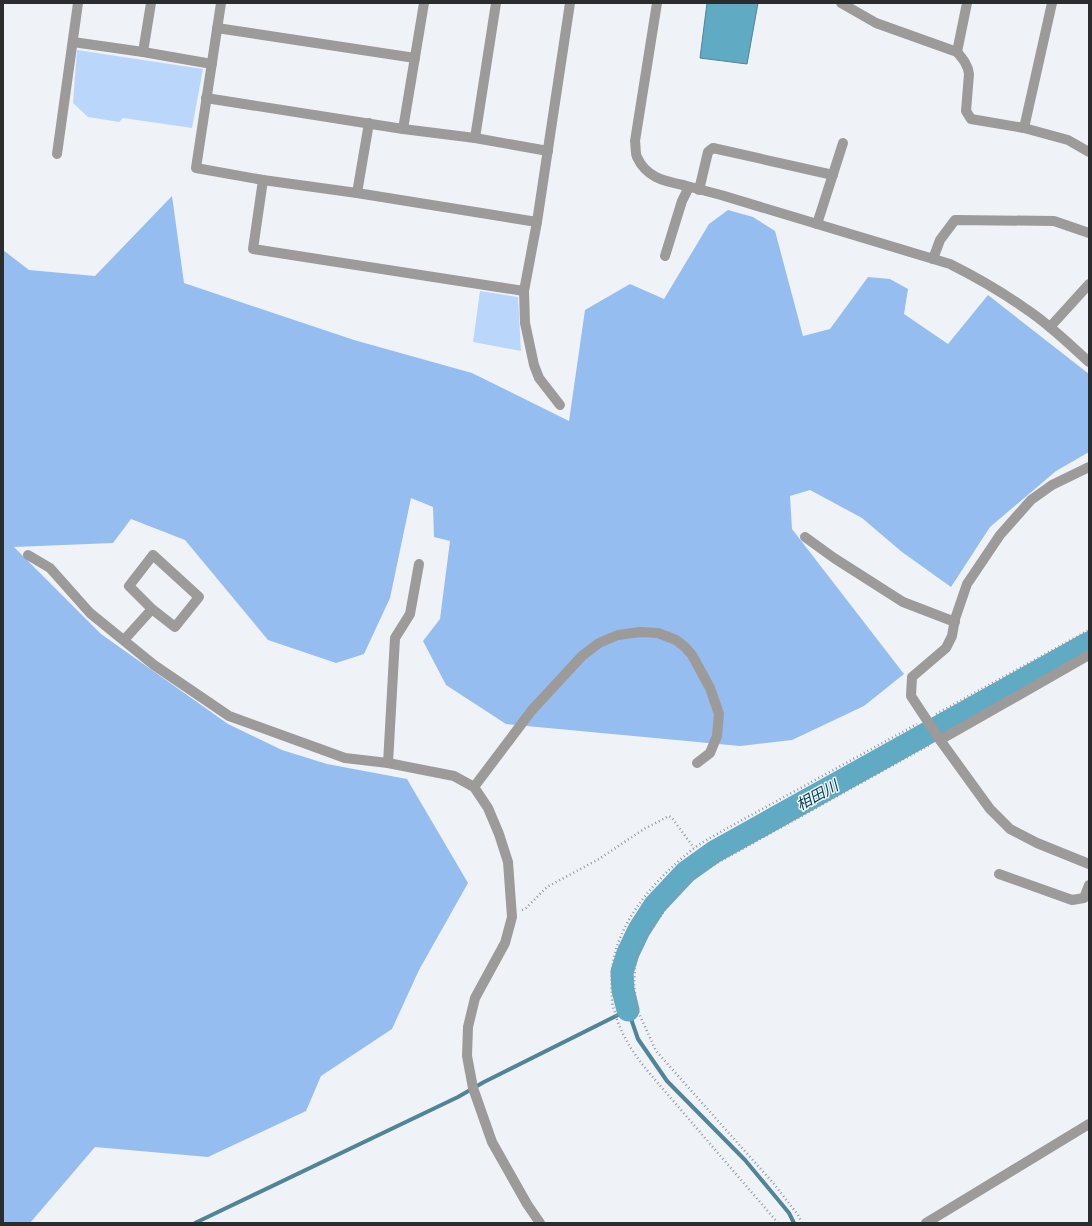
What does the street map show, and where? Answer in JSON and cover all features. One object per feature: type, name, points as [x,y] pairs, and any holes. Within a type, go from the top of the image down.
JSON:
[{"type":"street","points":[[57,154],[78,3]]},
{"type":"street","points":[[143,52],[151,3]]},
{"type":"street","points":[[221,3],[196,168],[263,180],[357,193],[537,222]]},
{"type":"street","points":[[403,129],[424,3]]},
{"type":"street","points":[[476,138],[496,3]]},
{"type":"street","points":[[560,405],[539,378],[534,365],[525,323],[524,291],[537,222],[570,3]]},
{"type":"street","points":[[657,3],[635,141],[636,156],[648,174],[663,181],[690,187],[950,264],[1027,309],[1050,327],[1089,362]]},
{"type":"street","points":[[842,3],[876,23],[957,52],[966,62],[968,68],[969,74],[966,111],[971,119],[1024,128],[1068,140],[1089,152]]},
{"type":"street","points":[[957,52],[967,3]]},
{"type":"street","points":[[1024,128],[1052,3]]},
{"type":"street","points":[[217,28],[415,58]]},
{"type":"street","points":[[73,42],[212,64]]},
{"type":"street","points":[[206,98],[403,129],[476,138],[548,151]]},
{"type":"street","points":[[357,193],[369,123]]},
{"type":"street","points":[[817,224],[843,143]]},
{"type":"street","points":[[665,256],[682,200],[708,152],[713,148],[833,174]]},
{"type":"street","points":[[263,180],[253,249],[524,291]]},
{"type":"street","points":[[933,259],[940,240],[955,220],[1054,221],[1089,232]]},
{"type":"street","points":[[1050,327],[1089,284]]},
{"type":"street","points":[[1089,467],[1052,485],[1031,500],[1000,535],[967,584],[952,636],[946,648],[912,677],[911,696],[990,809],[1010,829],[1037,843],[1089,864]]},
{"type":"street","points":[[805,537],[834,558],[903,602],[955,622]]},
{"type":"street","points":[[28,555],[50,568],[90,613],[154,666],[229,716],[345,758],[388,763],[454,776],[474,787],[488,808],[499,834],[508,862],[512,913],[505,943],[475,998],[468,1027],[467,1056],[473,1088],[492,1142],[527,1204],[540,1223]]},
{"type":"street","points":[[153,555],[199,597],[175,626],[152,609],[129,586],[153,555]]},
{"type":"street","points":[[388,763],[395,638],[410,614],[419,564]]},
{"type":"street","points":[[124,640],[152,609]]},
{"type":"street","points":[[474,787],[532,710],[582,656],[599,643],[618,635],[640,632],[658,633],[676,640],[685,647],[692,655],[710,688],[719,714],[717,736],[710,752],[697,763]]},
{"type":"street","points":[[939,738],[1089,654]]},
{"type":"street","points":[[999,874],[1072,900],[1084,898],[1089,885]]},
{"type":"street","points":[[926,1223],[1089,1124]]},
{"type":"path","points":[[778,1223],[639,1061],[626,1040],[613,1008],[610,983],[612,962],[616,947],[626,925],[645,897],[669,870],[694,848],[724,830],[1089,630]]},
{"type":"path","points":[[802,1223],[798,1215],[774,1184],[656,1051],[637,1009],[634,986],[635,967],[639,946],[672,900],[699,873],[926,747],[939,738]]},
{"type":"path","points":[[512,913],[526,908],[547,887],[600,859],[644,829],[669,816],[694,848]]},
{"type":"shaded area","points":[[707,3],[758,3],[747,64],[700,58]]},
{"type":"shaded area","points":[[77,50],[203,69],[192,128],[123,118],[119,122],[88,117],[73,103]]},
{"type":"shaded area","points":[[172,196],[184,283],[354,340],[472,373],[569,421],[585,310],[630,284],[664,299],[709,224],[728,210],[753,217],[775,231],[803,336],[830,329],[868,277],[890,279],[908,289],[904,314],[948,344],[988,295],[1089,374],[1089,452],[1056,471],[990,527],[951,587],[902,552],[862,518],[810,490],[790,496],[792,529],[904,674],[864,706],[792,740],[740,746],[506,724],[446,685],[423,641],[440,619],[450,541],[434,537],[433,507],[411,498],[390,598],[364,654],[336,663],[268,640],[185,540],[131,519],[113,543],[14,547],[101,634],[228,724],[282,750],[327,764],[407,779],[468,883],[419,970],[392,1029],[321,1076],[306,1111],[208,1157],[95,1147],[30,1223],[3,1223],[3,250],[29,270],[95,276]]},
{"type":"shaded area","points":[[480,291],[518,297],[521,351],[473,342]]},
{"type":"waterway","name":"相田川","points":[[628,1010],[623,990],[622,972],[628,953],[639,930],[655,905],[686,872],[714,852],[1089,643]]},
{"type":"waterway","points":[[195,1223],[458,1097],[484,1082],[628,1010],[638,1039],[667,1081],[745,1160],[789,1213],[794,1223]]}]
